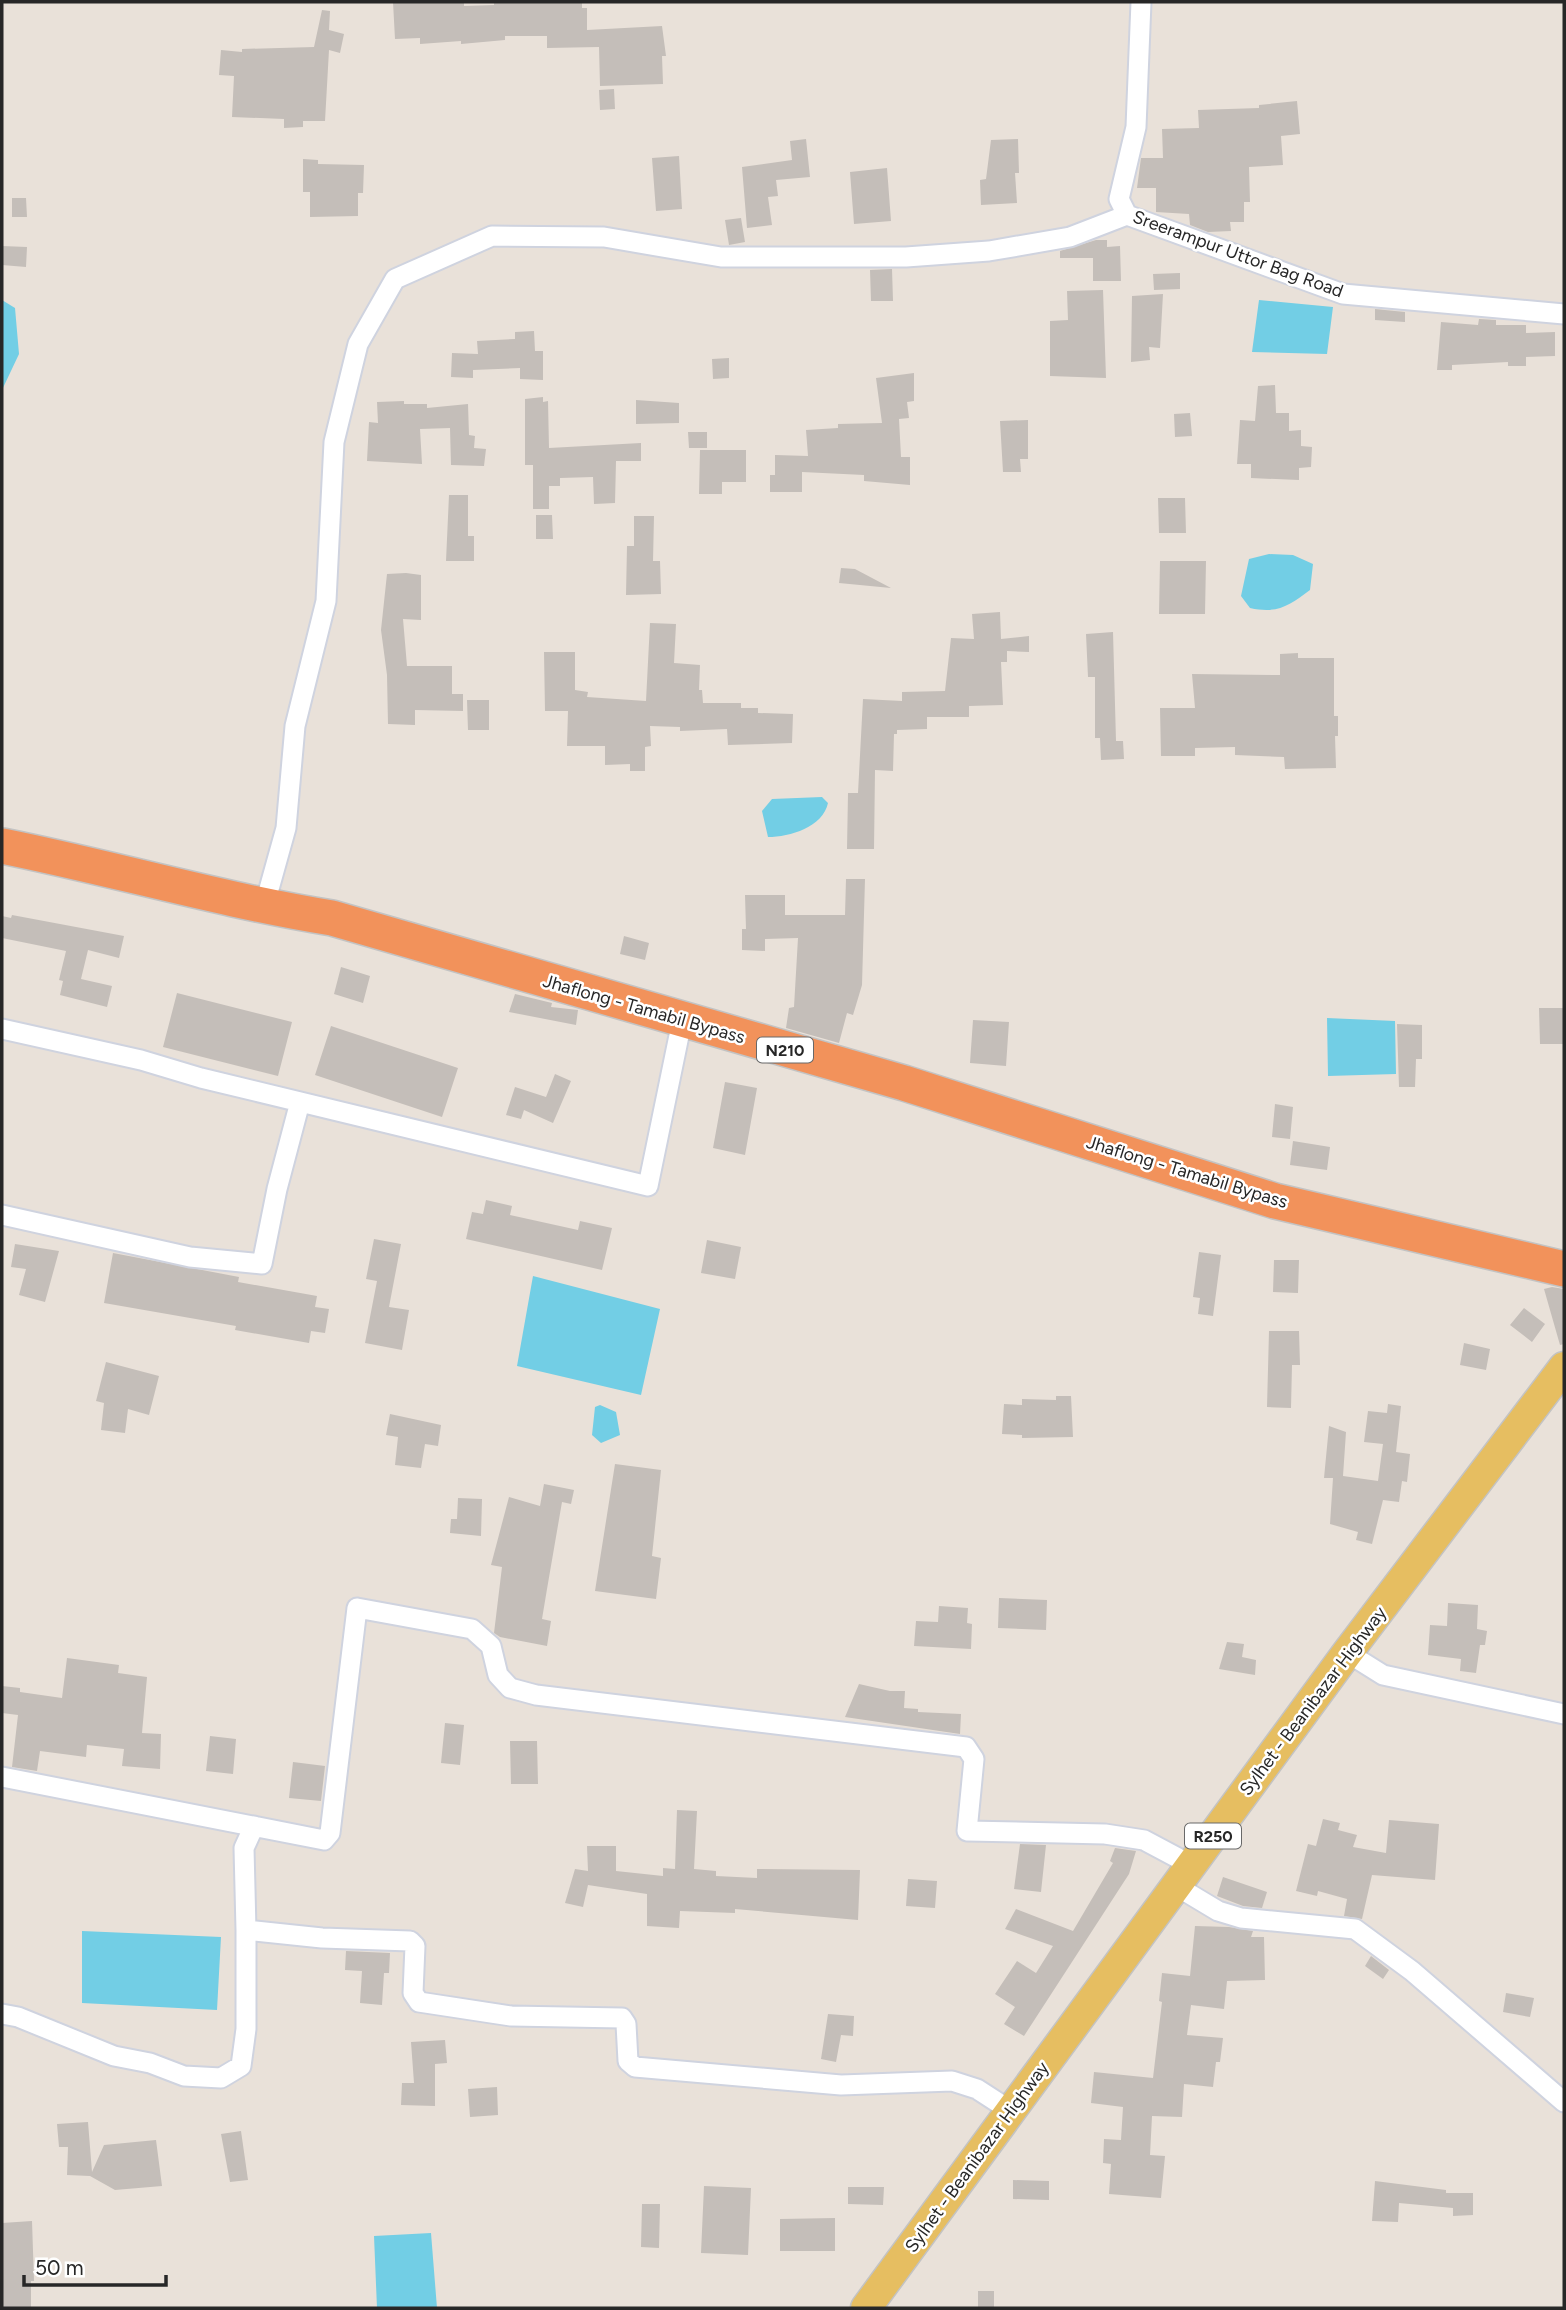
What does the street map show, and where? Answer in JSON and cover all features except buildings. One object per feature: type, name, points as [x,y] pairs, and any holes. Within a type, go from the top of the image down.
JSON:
[{"type":"highway","name":"Jhaflong - Tamabil Bypass","points":[[2,846],[101,865],[264,907],[331,918],[904,1083],[1275,1200],[1564,1269]]},
{"type":"main road","name":"Sylhet - Beanibazar Highway","points":[[883,2308],[1190,1879],[1564,1367]]},
{"type":"main road","name":"Sylhet - Beanibazar Highway","points":[[866,2308],[1011,2111],[1564,1389]]},
{"type":"street","name":"Sreerampur Uttor Bag Road","points":[[1141,2],[1136,127],[1119,199],[1127,215],[1343,294],[1564,314]]},
{"type":"street","points":[[264,907],[286,828],[295,726],[326,601],[334,442],[358,344],[395,279],[492,236],[604,237],[721,257],[906,257],[989,251],[1070,237],[1127,215]]},
{"type":"street","points":[[2,1029],[141,1060],[300,1102],[648,1186],[682,1021]]},
{"type":"street","points":[[2,1215],[190,1257],[262,1264],[277,1189],[300,1102]]},
{"type":"street","points":[[2,1777],[324,1840],[330,1833],[357,1608],[472,1629],[491,1646],[498,1675],[510,1688],[536,1695],[966,1747],[974,1759],[967,1831],[1105,1834],[1144,1840],[1190,1879],[1218,1911],[1241,1918],[1355,1929],[1422,1980],[1564,2102]]},
{"type":"street","points":[[1359,1660],[1383,1675],[1564,1714]]},
{"type":"street","points":[[2,2014],[18,2017],[114,2056],[150,2063],[184,2076],[221,2078],[241,2066],[246,2029],[244,1848],[254,1826]]},
{"type":"street","points":[[246,1930],[322,1938],[410,1941],[415,1946],[413,1993],[419,2002],[511,2016],[622,2018],[626,2024],[628,2061],[635,2067],[841,2085],[952,2081],[977,2089],[1011,2111]]},
{"type":"water","points":[[2,300],[15,308],[19,354],[2,390]]},
{"type":"water","points":[[1259,300],[1333,307],[1327,354],[1252,352]]},
{"type":"water","points":[[1269,554],[1293,555],[1313,564],[1310,590],[1282,607],[1268,610],[1250,608],[1241,596],[1249,559]]},
{"type":"water","points":[[822,797],[828,803],[820,818],[813,824],[795,833],[768,837],[762,811],[772,799]]},
{"type":"water","points":[[1327,1018],[1395,1021],[1396,1074],[1328,1076]]},
{"type":"water","points":[[533,1276],[660,1309],[641,1395],[517,1366]]},
{"type":"water","points":[[600,1405],[616,1412],[620,1435],[601,1443],[592,1435],[595,1407]]},
{"type":"water","points":[[82,1931],[221,1937],[217,2010],[82,2003]]},
{"type":"water","points":[[431,2233],[437,2308],[377,2308],[374,2236]]}]
